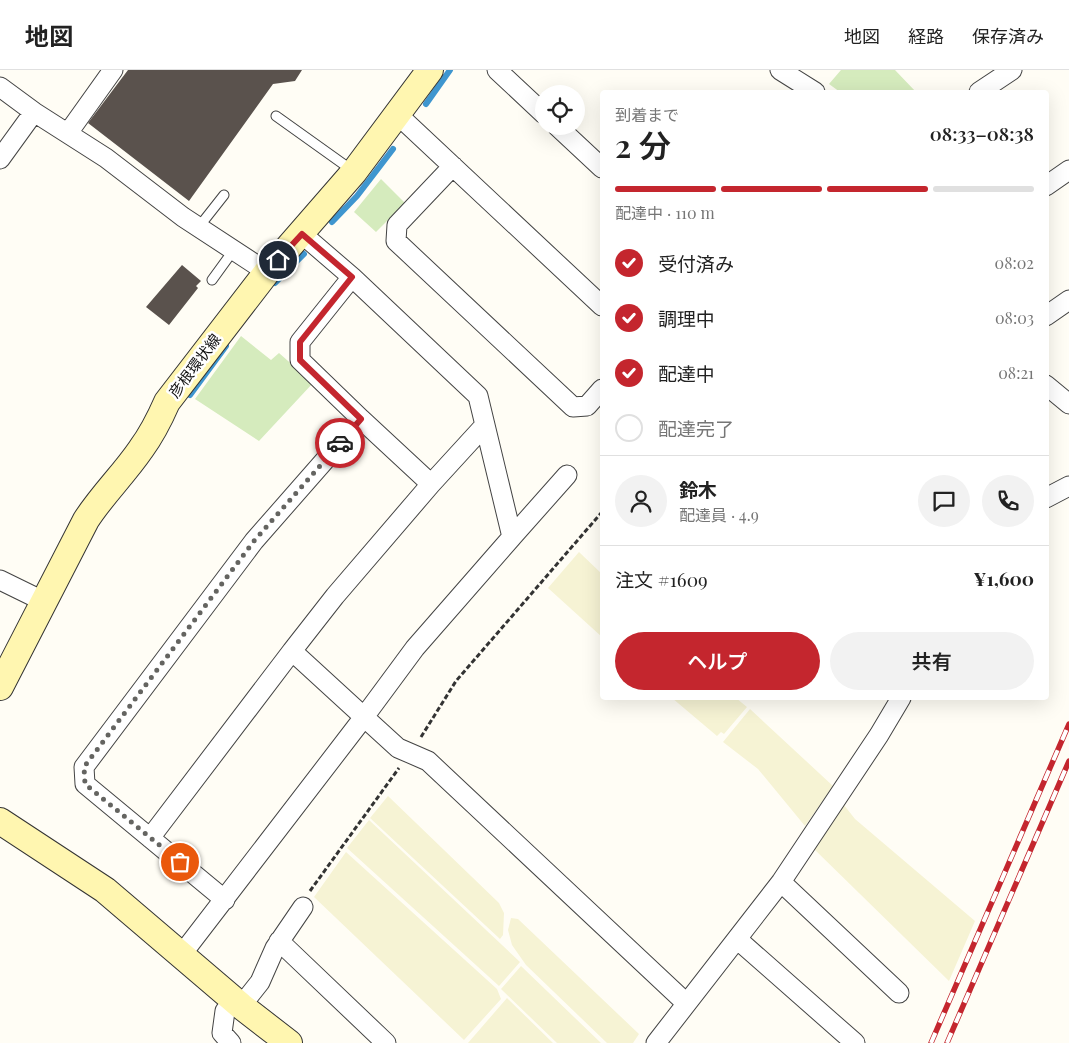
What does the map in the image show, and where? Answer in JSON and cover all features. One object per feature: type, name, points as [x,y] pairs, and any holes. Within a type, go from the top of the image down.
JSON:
[{"type":"main road","name":"彦根環状線","points":[[0,687],[86,520],[99,499],[140,450],[168,402],[237,300],[267,272],[302,234],[354,172],[430,70]]},
{"type":"main road","points":[[0,821],[106,890],[238,1003],[289,1043]]},
{"type":"street","points":[[68,133],[113,70]]},
{"type":"street","points":[[497,70],[535,106]]},
{"type":"street","points":[[780,70],[812,90]]},
{"type":"street","points":[[982,90],[1008,71]]},
{"type":"street","points":[[0,87],[34,112],[68,133],[127,182],[267,272]]},
{"type":"street","points":[[0,159],[34,112]]},
{"type":"street","points":[[398,115],[600,304]]},
{"type":"street","points":[[567,135],[600,166]]},
{"type":"street","points":[[453,166],[397,225],[396,241],[573,407],[587,406],[600,391]]},
{"type":"street","points":[[1049,184],[1069,170]]},
{"type":"street","points":[[302,234],[352,277],[478,396],[512,537]]},
{"type":"street","points":[[352,277],[300,342],[300,360],[431,484]]},
{"type":"street","points":[[1049,314],[1069,300]]},
{"type":"street","points":[[1049,387],[1069,404]]},
{"type":"street","points":[[224,900],[85,784],[84,767],[254,541],[361,419]]},
{"type":"street","points":[[150,838],[335,596],[484,425]]},
{"type":"street","points":[[182,954],[415,648],[567,475]]},
{"type":"street","points":[[1049,496],[1069,486]]},
{"type":"street","points":[[0,580],[45,602]]},
{"type":"street","points":[[292,650],[398,748],[428,761],[686,1003]]},
{"type":"street","points":[[666,1039],[686,1003],[732,941],[781,882],[880,735],[900,700]]},
{"type":"street","points":[[781,882],[899,994]]},
{"type":"street","points":[[222,1040],[225,1011],[238,1003],[260,982],[280,941],[303,907]]},
{"type":"street","points":[[280,941],[386,1043]]},
{"type":"street","points":[[732,941],[855,1043]]},
{"type":"lane","points":[[276,116],[354,172]]},
{"type":"lane","points":[[198,228],[224,195]]},
{"type":"lane","points":[[212,280],[233,251]]},
{"type":"path","points":[[303,907],[304,899],[410,753],[456,681],[600,514]]},
{"type":"shaded area","points":[[579,552],[600,572],[600,635],[548,588]]},
{"type":"shaded area","points":[[674,700],[738,700],[747,707],[724,734],[721,732],[717,736]]},
{"type":"shaded area","points":[[750,709],[833,786],[805,826],[758,769],[723,742]]},
{"type":"shaded area","points":[[388,796],[499,903],[504,913],[503,935],[500,939],[370,818]]},
{"type":"shaded area","points":[[844,805],[855,819],[975,921],[949,981],[814,849]]},
{"type":"shaded area","points":[[369,820],[520,962],[499,986],[347,848]]},
{"type":"shaded area","points":[[346,852],[497,989],[501,999],[464,1040],[314,897]]},
{"type":"shaded area","points":[[511,918],[518,919],[639,1034],[633,1043],[607,1043],[526,965],[512,945],[508,930]]},
{"type":"shaded area","points":[[521,966],[601,1043],[557,1043],[501,989]]},
{"type":"shaded area","points":[[507,998],[553,1043],[468,1043]]},
{"type":"green space","points":[[841,70],[895,70],[914,90],[837,90],[829,84]]},
{"type":"green space","points":[[381,179],[405,203],[376,232],[354,212]]},
{"type":"green space","points":[[241,336],[271,360],[279,353],[313,383],[259,441],[195,399]]},
{"type":"building","points":[[128,70],[302,70],[295,81],[273,84],[189,201],[88,123]]},
{"type":"building","points":[[182,265],[201,281],[196,286],[198,288],[169,325],[146,307]]},
{"type":"waterway","points":[[426,104],[450,70]]},
{"type":"waterway","points":[[332,222],[357,196],[393,149]]},
{"type":"waterway","points":[[275,283],[304,254]]},
{"type":"waterway","points":[[190,395],[226,346]]},
{"type":"railway","points":[[931,1043],[1069,724]]},
{"type":"railway","points":[[947,1043],[1069,761]]},
{"type":"way so far","points":[[180,862],[85,784],[84,767],[254,541],[340,443]]},
{"type":"route","points":[[278,260],[302,234],[352,277],[300,342],[300,360],[361,419],[340,443]]}]
